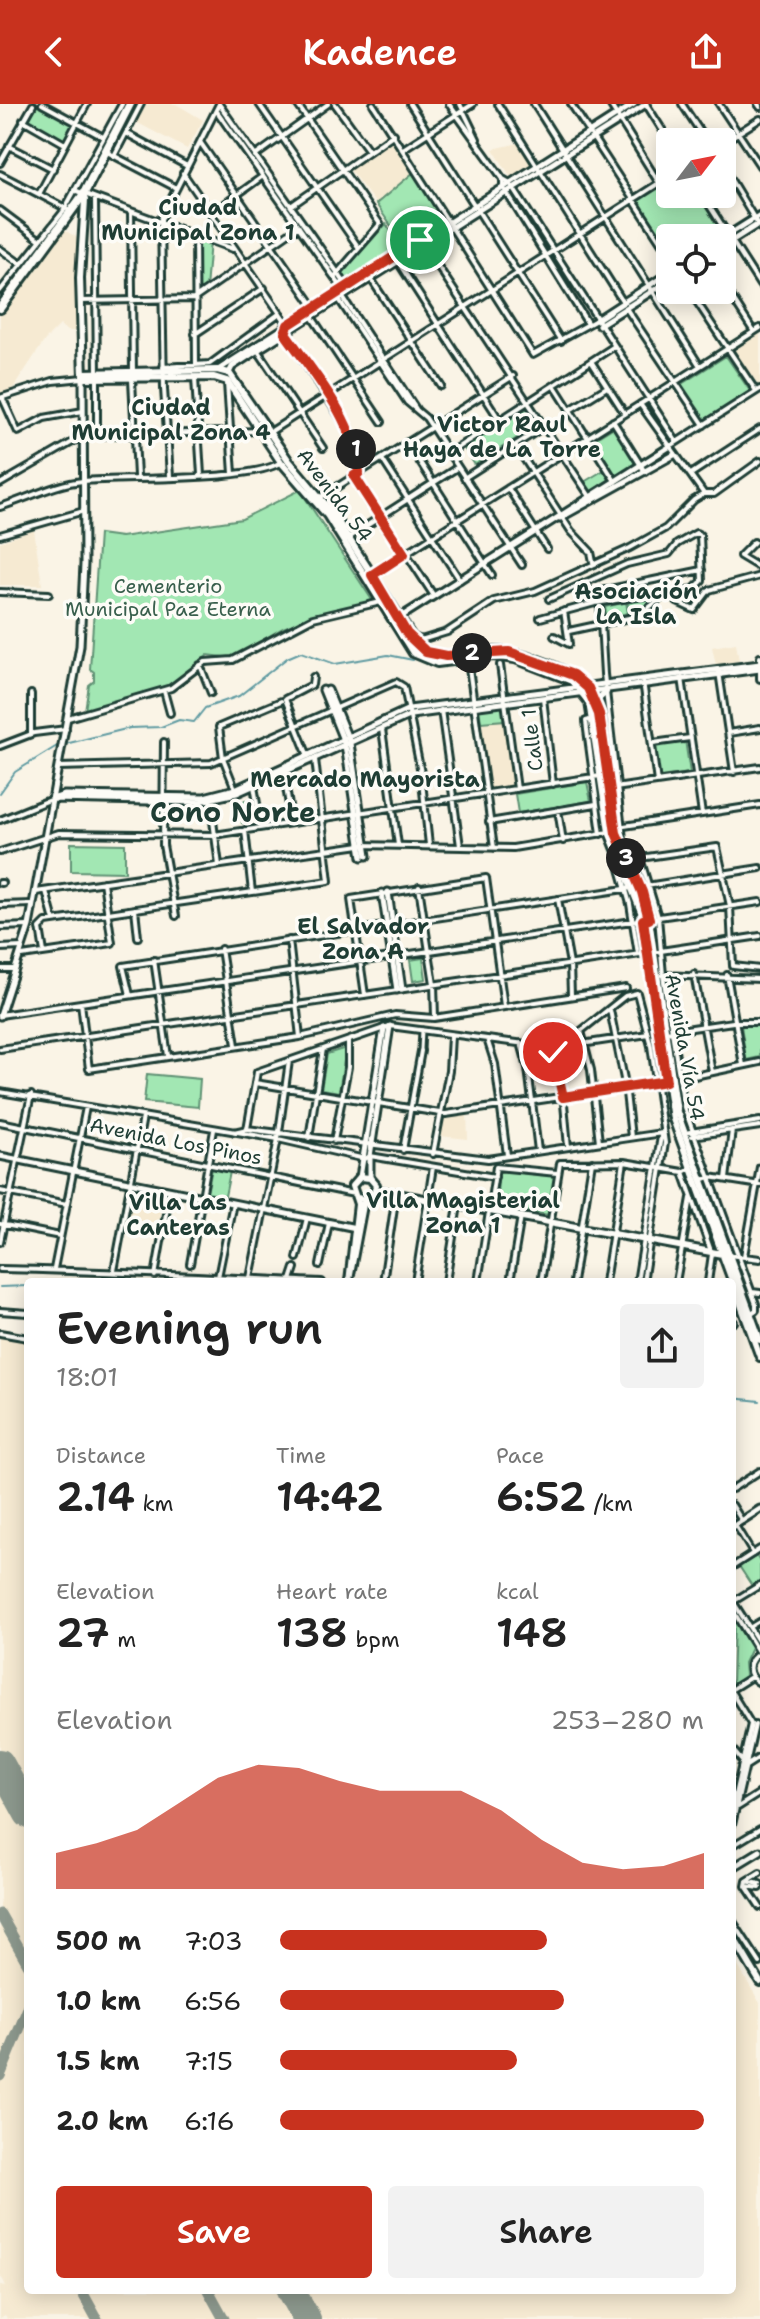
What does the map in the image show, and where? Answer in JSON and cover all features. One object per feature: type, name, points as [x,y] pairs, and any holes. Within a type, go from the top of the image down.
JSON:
[{"type":"highway","points":[[0,308],[24,267],[68,210],[130,104]]},
{"type":"main road","points":[[78,192],[83,376],[217,370],[228,377],[281,462],[318,503],[369,576],[410,650],[423,660],[437,663],[506,657],[563,676],[588,693],[616,833],[646,920]]},
{"type":"main road","points":[[163,373],[195,378],[228,377]]},
{"type":"main road","name":"Avenida 54","points":[[228,377],[292,466],[321,497],[369,576],[409,636],[422,649],[435,656],[496,650],[515,654],[573,675],[588,693]]},
{"type":"main road","points":[[588,693],[606,689]]},
{"type":"main road","points":[[588,693],[605,833],[637,887]]},
{"type":"main road","name":"Avenida Vía 54","points":[[646,920],[685,1136],[734,1278]]},
{"type":"main road","name":"Avenida Vía 54","points":[[650,952],[659,976],[669,1031],[673,1119],[736,1278]]},
{"type":"main road","points":[[349,1278],[356,1228],[354,1194],[360,1177],[370,1178],[377,1190]]},
{"type":"main road","points":[[354,1194],[377,1190],[726,1254]]},
{"type":"main road","name":"Avenida Vía 54","points":[[736,1279],[760,1340]]},
{"type":"main road","name":"Avenida Vía 54","points":[[736,1284],[760,1357]]},
{"type":"main road","points":[[736,1942],[760,1982]]},
{"type":"street","points":[[42,104],[103,137]]},
{"type":"street","points":[[39,194],[87,104]]},
{"type":"street","points":[[122,104],[78,192],[238,252]]},
{"type":"street","points":[[114,156],[141,104]]},
{"type":"street","points":[[259,104],[359,248]]},
{"type":"street","points":[[297,104],[380,224],[336,275]]},
{"type":"street","points":[[254,157],[328,104]]},
{"type":"street","points":[[335,104],[369,151]]},
{"type":"street","points":[[373,104],[533,355],[597,322],[656,284]]},
{"type":"street","points":[[410,104],[561,341]]},
{"type":"street","points":[[449,104],[511,186],[676,441]]},
{"type":"street","points":[[460,104],[478,141]]},
{"type":"street","points":[[403,149],[473,104]]},
{"type":"street","points":[[498,104],[624,305],[704,425]]},
{"type":"street","points":[[534,104],[700,366]]},
{"type":"street","points":[[571,104],[656,235]]},
{"type":"street","points":[[610,104],[656,178]]},
{"type":"street","points":[[617,118],[634,104]]},
{"type":"street","points":[[217,370],[285,333],[316,310],[617,118],[646,104],[661,128]]},
{"type":"street","points":[[682,104],[698,128]]},
{"type":"street","points":[[719,104],[760,166]]},
{"type":"street","points":[[0,163],[33,105]]},
{"type":"street","points":[[170,476],[163,373],[161,219],[218,106],[336,275],[343,293],[383,360],[432,426],[522,565]]},
{"type":"street","points":[[736,135],[760,119]]},
{"type":"street","points":[[23,120],[65,144]]},
{"type":"street","points":[[126,133],[187,166]]},
{"type":"street","points":[[289,207],[394,134]]},
{"type":"street","points":[[200,142],[316,310]]},
{"type":"street","points":[[9,146],[53,169]]},
{"type":"street","points":[[105,151],[176,188]]},
{"type":"street","points":[[254,157],[263,176],[289,207],[299,226],[336,275]]},
{"type":"street","points":[[183,173],[288,325]]},
{"type":"street","points":[[0,174],[68,210],[39,239],[24,267],[0,291]]},
{"type":"street","points":[[212,213],[263,176]]},
{"type":"street","points":[[503,179],[504,190],[588,324]]},
{"type":"street","points":[[270,432],[656,185]]},
{"type":"street","points":[[736,187],[759,222],[736,234]]},
{"type":"street","points":[[95,200],[97,436]]},
{"type":"street","points":[[0,210],[39,239]]},
{"type":"street","points":[[131,211],[132,376],[137,476]]},
{"type":"street","points":[[81,301],[194,299],[299,226]]},
{"type":"street","points":[[195,234],[196,365]]},
{"type":"street","points":[[422,243],[592,499]]},
{"type":"street","points":[[0,249],[24,267]]},
{"type":"street","points":[[736,251],[760,285]]},
{"type":"street","points":[[396,259],[499,419]]},
{"type":"street","points":[[369,276],[441,386]]},
{"type":"street","points":[[651,288],[656,286]]},
{"type":"street","points":[[195,334],[264,288]]},
{"type":"street","points":[[398,619],[617,484],[676,441],[758,390],[698,304]]},
{"type":"street","points":[[736,304],[754,332]]},
{"type":"street","points":[[163,373],[210,364],[280,313]]},
{"type":"street","points":[[233,474],[228,377],[232,367],[288,325],[310,314]]},
{"type":"street","points":[[310,314],[382,422]]},
{"type":"street","points":[[285,333],[288,325]]},
{"type":"street","points":[[369,576],[760,328]]},
{"type":"street","points":[[285,333],[328,395],[356,448],[356,475],[434,596]]},
{"type":"street","points":[[449,453],[613,347]]},
{"type":"street","points":[[256,348],[323,448]]},
{"type":"street","points":[[591,361],[625,414]]},
{"type":"street","points":[[83,411],[44,418],[18,432],[2,398],[53,381],[83,376],[84,511],[82,620],[68,718],[29,926],[22,956],[2,1002],[0,1015],[760,902]]},
{"type":"street","points":[[321,497],[513,376]]},
{"type":"street","points":[[195,378],[201,475]]},
{"type":"street","points":[[554,385],[617,484]]},
{"type":"street","points":[[570,410],[607,387]]},
{"type":"street","points":[[640,404],[704,494]]},
{"type":"street","points":[[613,421],[645,472]]},
{"type":"street","points":[[464,478],[545,426]]},
{"type":"street","points":[[691,474],[760,429]]},
{"type":"street","points":[[0,484],[83,436],[262,431]]},
{"type":"street","points":[[407,442],[492,575]]},
{"type":"street","points":[[515,445],[561,517],[587,547],[593,563]]},
{"type":"street","points":[[617,484],[674,455]]},
{"type":"street","points":[[382,459],[460,580]]},
{"type":"street","points":[[409,636],[421,640],[447,632],[494,601],[535,591],[666,528],[704,494],[714,494],[760,461]]},
{"type":"street","points":[[0,507],[84,481],[137,476],[233,474],[261,471],[281,462]]},
{"type":"street","points":[[348,537],[458,467]]},
{"type":"street","points":[[508,488],[547,549]]},
{"type":"street","points":[[0,535],[84,511]]},
{"type":"street","points":[[540,618],[564,611],[670,594],[697,586],[702,581],[700,535],[696,533],[677,544],[669,554],[627,564],[549,599]]},
{"type":"street","points":[[754,542],[740,556],[760,568]]},
{"type":"street","points":[[585,583],[591,593],[702,570]]},
{"type":"street","points":[[670,594],[677,602],[694,610],[709,590],[760,576]]},
{"type":"street","points":[[0,592],[49,594]]},
{"type":"street","points":[[569,631],[638,616],[670,594]]},
{"type":"street","points":[[68,718],[164,691],[209,660],[233,660],[313,618],[381,602]]},
{"type":"street","points":[[600,605],[625,857]]},
{"type":"street","points":[[554,636],[569,644],[564,611]]},
{"type":"street","points":[[760,657],[760,679]]},
{"type":"street","points":[[200,665],[211,693]]},
{"type":"street","points":[[500,665],[517,789]]},
{"type":"street","points":[[0,820],[52,799],[210,799],[236,791],[410,712],[504,698],[588,693],[759,667]]},
{"type":"street","points":[[469,668],[494,848]]},
{"type":"street","points":[[719,672],[734,772]]},
{"type":"street","points":[[44,952],[40,928],[46,922],[329,881],[328,849],[312,757],[285,699],[312,685],[313,677]]},
{"type":"street","points":[[682,678],[702,814]]},
{"type":"street","points":[[58,767],[207,764],[396,682],[404,687],[410,712],[429,845]]},
{"type":"street","points":[[644,684],[657,782]]},
{"type":"street","points":[[326,690],[347,741],[364,857]]},
{"type":"street","points":[[164,691],[170,713]]},
{"type":"street","points":[[31,694],[31,734]]},
{"type":"street","name":"Calle 1","points":[[543,694],[553,784]]},
{"type":"street","points":[[236,791],[223,758],[219,727],[281,701]]},
{"type":"street","points":[[441,707],[460,846]]},
{"type":"street","points":[[347,741],[381,729],[410,712]]},
{"type":"street","points":[[729,733],[760,728]]},
{"type":"street","points":[[381,729],[398,845]]},
{"type":"street","points":[[0,746],[31,734],[65,732]]},
{"type":"street","points":[[652,744],[690,738]]},
{"type":"street","points":[[164,742],[163,835],[176,916]]},
{"type":"street","points":[[608,789],[760,767]]},
{"type":"street","points":[[283,770],[292,823]]},
{"type":"street","points":[[0,852],[46,835],[214,835],[596,777],[596,804],[605,833],[494,848],[363,845],[36,892]]},
{"type":"street","points":[[253,783],[261,827]]},
{"type":"street","points":[[210,799],[219,865]]},
{"type":"street","points":[[489,822],[596,804]]},
{"type":"street","points":[[624,826],[760,805]]},
{"type":"street","points":[[558,810],[563,841]]},
{"type":"street","points":[[245,830],[252,892]]},
{"type":"street","points":[[760,969],[733,968],[730,906],[717,847],[640,858],[658,917],[662,951],[659,976],[694,974],[760,979]]},
{"type":"street","points":[[615,851],[638,954]]},
{"type":"street","points":[[130,995],[123,966],[760,868]]},
{"type":"street","points":[[365,995],[351,899],[486,878],[502,974],[504,1006]]},
{"type":"street","points":[[22,956],[112,943],[103,882]]},
{"type":"street","points":[[419,887],[434,984],[435,1017]]},
{"type":"street","points":[[46,891],[54,921]]},
{"type":"street","points":[[385,893],[400,989]]},
{"type":"street","points":[[558,899],[570,964],[571,996]]},
{"type":"street","points":[[0,905],[33,904]]},
{"type":"street","points":[[135,909],[138,937]]},
{"type":"street","points":[[0,927],[29,926]]},
{"type":"street","points":[[0,1049],[760,936]]},
{"type":"street","points":[[289,939],[300,1037]]},
{"type":"street","points":[[0,948],[24,947]]},
{"type":"street","points":[[221,949],[236,1046]]},
{"type":"street","points":[[154,960],[168,1057]]},
{"type":"street","points":[[0,969],[17,969]]},
{"type":"street","points":[[694,974],[706,1025],[712,1072]]},
{"type":"street","points":[[727,975],[743,1065]]},
{"type":"street","points":[[81,1003],[89,1069],[300,1037],[395,1015],[435,1017],[626,988]]},
{"type":"street","points":[[599,1142],[595,1092],[581,1031],[625,996],[637,993],[648,1034],[665,1143],[643,1278]]},
{"type":"street","points":[[610,1009],[626,1087],[631,1137]]},
{"type":"street","points":[[669,1031],[737,1021],[760,1022]]},
{"type":"street","points":[[247,1129],[257,1072],[387,1027],[552,1048],[648,1034]]},
{"type":"street","points":[[370,1178],[368,1146],[387,1027]]},
{"type":"street","points":[[403,1150],[422,1030]]},
{"type":"street","points":[[433,1154],[451,1036]]},
{"type":"street","points":[[487,1039],[501,1106],[507,1156]]},
{"type":"street","points":[[334,1141],[348,1041]]},
{"type":"street","points":[[521,1043],[533,1101],[538,1151]]},
{"type":"street","points":[[552,1048],[563,1097],[568,1147]]},
{"type":"street","points":[[309,1138],[323,1049]]},
{"type":"street","points":[[250,1278],[266,1209],[289,1061]]},
{"type":"street","points":[[255,1083],[441,1114],[657,1083],[760,1062]]},
{"type":"street","name":"Avenida Vía 54","points":[[673,1080],[741,1255],[760,1314]]},
{"type":"street","points":[[0,1092],[31,1095],[214,1130],[488,1159],[662,1133]]},
{"type":"street","points":[[0,1242],[31,1095]]},
{"type":"street","points":[[54,1270],[86,1107]]},
{"type":"street","points":[[114,1271],[143,1117]]},
{"type":"street","name":"Avenida Los Pinos","points":[[0,1122],[354,1194]]},
{"type":"street","points":[[685,1136],[760,1124]]},
{"type":"street","points":[[693,1133],[760,1124]]},
{"type":"street","points":[[234,1132],[247,1129],[368,1158],[495,1177]]},
{"type":"street","points":[[190,1264],[214,1130]]},
{"type":"street","points":[[726,1179],[732,1130]]},
{"type":"street","points":[[0,1156],[356,1228]]},
{"type":"street","points":[[360,1177],[368,1158]]},
{"type":"street","points":[[574,1278],[592,1162]]},
{"type":"street","points":[[542,1278],[560,1163],[624,1162],[683,1172],[691,1168]]},
{"type":"street","points":[[606,1278],[624,1162]]},
{"type":"street","points":[[416,1278],[433,1167]]},
{"type":"street","points":[[479,1278],[496,1167],[557,1173]]},
{"type":"street","points":[[741,1255],[760,1167]]},
{"type":"street","points":[[683,1172],[711,1251],[708,1278]]},
{"type":"street","points":[[702,1180],[710,1177],[758,1184]]},
{"type":"street","points":[[0,1191],[67,1204]]},
{"type":"street","points":[[155,1276],[170,1191]]},
{"type":"street","points":[[384,1278],[396,1194]]},
{"type":"street","points":[[677,1278],[691,1195]]},
{"type":"street","points":[[218,1278],[233,1203]]},
{"type":"street","points":[[447,1278],[458,1205]]},
{"type":"street","points":[[511,1278],[521,1216]]},
{"type":"street","points":[[297,1258],[307,1218]]},
{"type":"street","points":[[320,1265],[329,1223]]},
{"type":"street","points":[[2,1225],[60,1236]]},
{"type":"street","points":[[638,1278],[648,1239]]},
{"type":"street","points":[[726,1254],[760,1259]]},
{"type":"street","points":[[292,1278],[295,1268]]},
{"type":"street","points":[[0,1269],[114,1271],[186,1278]]},
{"type":"street","points":[[315,1278],[316,1273]]},
{"type":"street","points":[[751,1289],[760,1291]]},
{"type":"street","points":[[750,1314],[756,1310],[756,1304]]},
{"type":"street","points":[[0,1311],[24,1313]]},
{"type":"street","points":[[0,1333],[24,1337]]},
{"type":"street","points":[[736,1486],[760,1471]]},
{"type":"street","points":[[736,1525],[760,1509]]},
{"type":"street","points":[[736,1511],[742,1521]]},
{"type":"street","points":[[736,1529],[753,1554]]},
{"type":"street","points":[[736,1565],[760,1549]]},
{"type":"street","points":[[736,1600],[760,1585]]},
{"type":"street","points":[[736,1608],[760,1644]]},
{"type":"street","points":[[736,1615],[760,1653],[750,1661],[751,1677]]},
{"type":"street","points":[[750,1627],[760,1621]]},
{"type":"street","points":[[751,1677],[760,1683]]},
{"type":"street","points":[[736,1688],[751,1677]]},
{"type":"street","points":[[736,1697],[755,1723],[736,1796]]},
{"type":"street","points":[[736,1754],[744,1765]]},
{"type":"street","points":[[744,1765],[760,1757]]},
{"type":"street","points":[[736,1805],[760,1793]]},
{"type":"street","points":[[736,1844],[760,1829]]},
{"type":"street","points":[[736,1866],[760,1851]]},
{"type":"street","points":[[747,1883],[760,1873]]},
{"type":"street","points":[[747,1883],[760,1886]]},
{"type":"street","points":[[747,1883],[760,1907]]},
{"type":"street","points":[[736,1925],[758,1955],[760,1963]]},
{"type":"street","points":[[748,1961],[758,1955]]},
{"type":"shaded area","points":[[146,104],[176,104],[203,120],[187,149],[136,122]]},
{"type":"shaded area","points":[[392,138],[414,172],[376,204],[350,170]]},
{"type":"shaded area","points":[[519,143],[532,164],[511,177],[493,149]]},
{"type":"shaded area","points":[[64,230],[78,238],[79,331],[67,331],[60,325],[45,340],[0,408],[0,312]]},
{"type":"shaded area","points":[[760,334],[760,385],[759,386],[734,350]]},
{"type":"shaded area","points":[[34,530],[42,585],[0,585],[0,542]]},
{"type":"shaded area","points":[[736,643],[739,661],[716,665],[712,647]]},
{"type":"shaded area","points":[[505,720],[514,786],[489,789],[481,722]]},
{"type":"shaded area","points":[[467,1113],[468,1139],[440,1136],[443,1120]]},
{"type":"shaded area","points":[[133,1190],[164,1196],[156,1230],[127,1223]]},
{"type":"shaded area","points":[[0,1335],[24,1339],[24,2294],[736,2294],[736,1963],[760,2003],[760,2319],[7,2319],[5,2316],[0,2319],[0,2285],[6,2286],[0,2274]]},
{"type":"green space","points":[[37,105],[73,125],[64,140],[29,120]]},
{"type":"green space","points":[[414,172],[443,220],[405,246],[376,204]]},
{"type":"green space","points":[[656,190],[656,208],[709,208],[718,224],[656,224],[656,229],[638,201]]},
{"type":"green space","points":[[386,224],[402,247],[347,280],[343,272]]},
{"type":"green space","points":[[198,236],[210,241],[206,289],[198,294]]},
{"type":"green space","points":[[423,252],[430,263],[411,275],[404,265]]},
{"type":"green space","points":[[726,356],[750,391],[704,420],[680,385]]},
{"type":"green space","points":[[528,408],[539,424],[475,465],[464,448]]},
{"type":"green space","points":[[614,427],[637,463],[616,476],[593,440]]},
{"type":"green space","points":[[604,470],[610,479],[590,492],[584,482]]},
{"type":"green space","name":"Cementerio Municipal Paz Eterna","points":[[300,490],[374,603],[328,611],[283,628],[232,658],[208,655],[170,686],[85,710],[89,685],[94,681],[94,672],[90,669],[99,534],[121,537],[242,519]]},
{"type":"green space","points":[[655,596],[656,599],[630,615],[627,601]]},
{"type":"green space","points":[[626,602],[628,613],[607,618],[605,607]]},
{"type":"green space","points":[[503,705],[505,720],[481,722],[479,709]]},
{"type":"green space","points":[[685,740],[690,773],[659,777],[655,744]]},
{"type":"green space","points":[[587,782],[591,801],[518,813],[515,794]]},
{"type":"green space","points":[[250,800],[254,821],[242,823],[238,802]]},
{"type":"green space","points":[[208,805],[209,817],[167,817],[167,807]]},
{"type":"green space","points":[[71,843],[125,844],[125,872],[71,871]]},
{"type":"green space","points":[[423,958],[426,979],[413,981],[410,960]]},
{"type":"green space","points":[[741,1025],[760,1026],[760,1057],[746,1060]]},
{"type":"green space","points":[[346,1048],[339,1092],[321,1089],[327,1054]]},
{"type":"green space","points":[[147,1074],[200,1079],[198,1107],[144,1102]]},
{"type":"green space","points":[[212,1168],[230,1172],[225,1196],[207,1193]]},
{"type":"green space","points":[[499,1169],[555,1175],[549,1215],[496,1206]]},
{"type":"green space","points":[[756,1555],[760,1562],[760,1581],[752,1586],[739,1566]]},
{"type":"green space","points":[[736,1623],[751,1648],[744,1663],[745,1676],[736,1682]]},
{"type":"waterway","points":[[0,793],[15,772],[57,746],[130,728],[161,727],[179,720],[194,722],[205,708],[239,696],[287,658],[301,652],[335,664],[388,655],[413,660]]},
{"type":"waterway","points":[[0,1287],[24,1286]]},
{"type":"waterway","points":[[736,1398],[760,1401]]},
{"type":"taxiway","points":[[0,1914],[24,1957]]},
{"type":"taxiway","points":[[0,2076],[24,2018]]},
{"type":"taxiway","points":[[83,2294],[97,2319]]},
{"type":"taxiway","points":[[210,2294],[224,2319]]},
{"type":"runway","points":[[0,1763],[24,1807]]},
{"type":"runway","points":[[293,2294],[307,2319]]},
{"type":"district","name":"Ciudad Municipal Zona 1","points":[[198,220]]},
{"type":"district","name":"Ciudad Municipal Zona 4","points":[[171,420]]},
{"type":"district","name":"Victor Raul Haya de La Torre","points":[[502,436]]},
{"type":"district","name":"Asociación La Isla","points":[[636,604]]},
{"type":"district","name":"Mercado Mayorista","points":[[365,779]]},
{"type":"district","name":"Cono Norte","points":[[233,812]]},
{"type":"district","name":"El Salvador Zona A","points":[[363,938]]},
{"type":"district","name":"Villa Magisterial Zona 1","points":[[463,1212]]},
{"type":"district","name":"Villa Las Canteras","points":[[178,1214]]},
{"type":"route","points":[[420,240],[288,325],[285,333],[349,431],[356,448],[359,473],[354,476],[404,554],[372,575],[411,639],[435,656],[496,650],[552,666],[580,679],[596,701],[613,822],[622,851],[647,906],[649,919],[643,920],[666,1081],[563,1097],[553,1052]]}]
